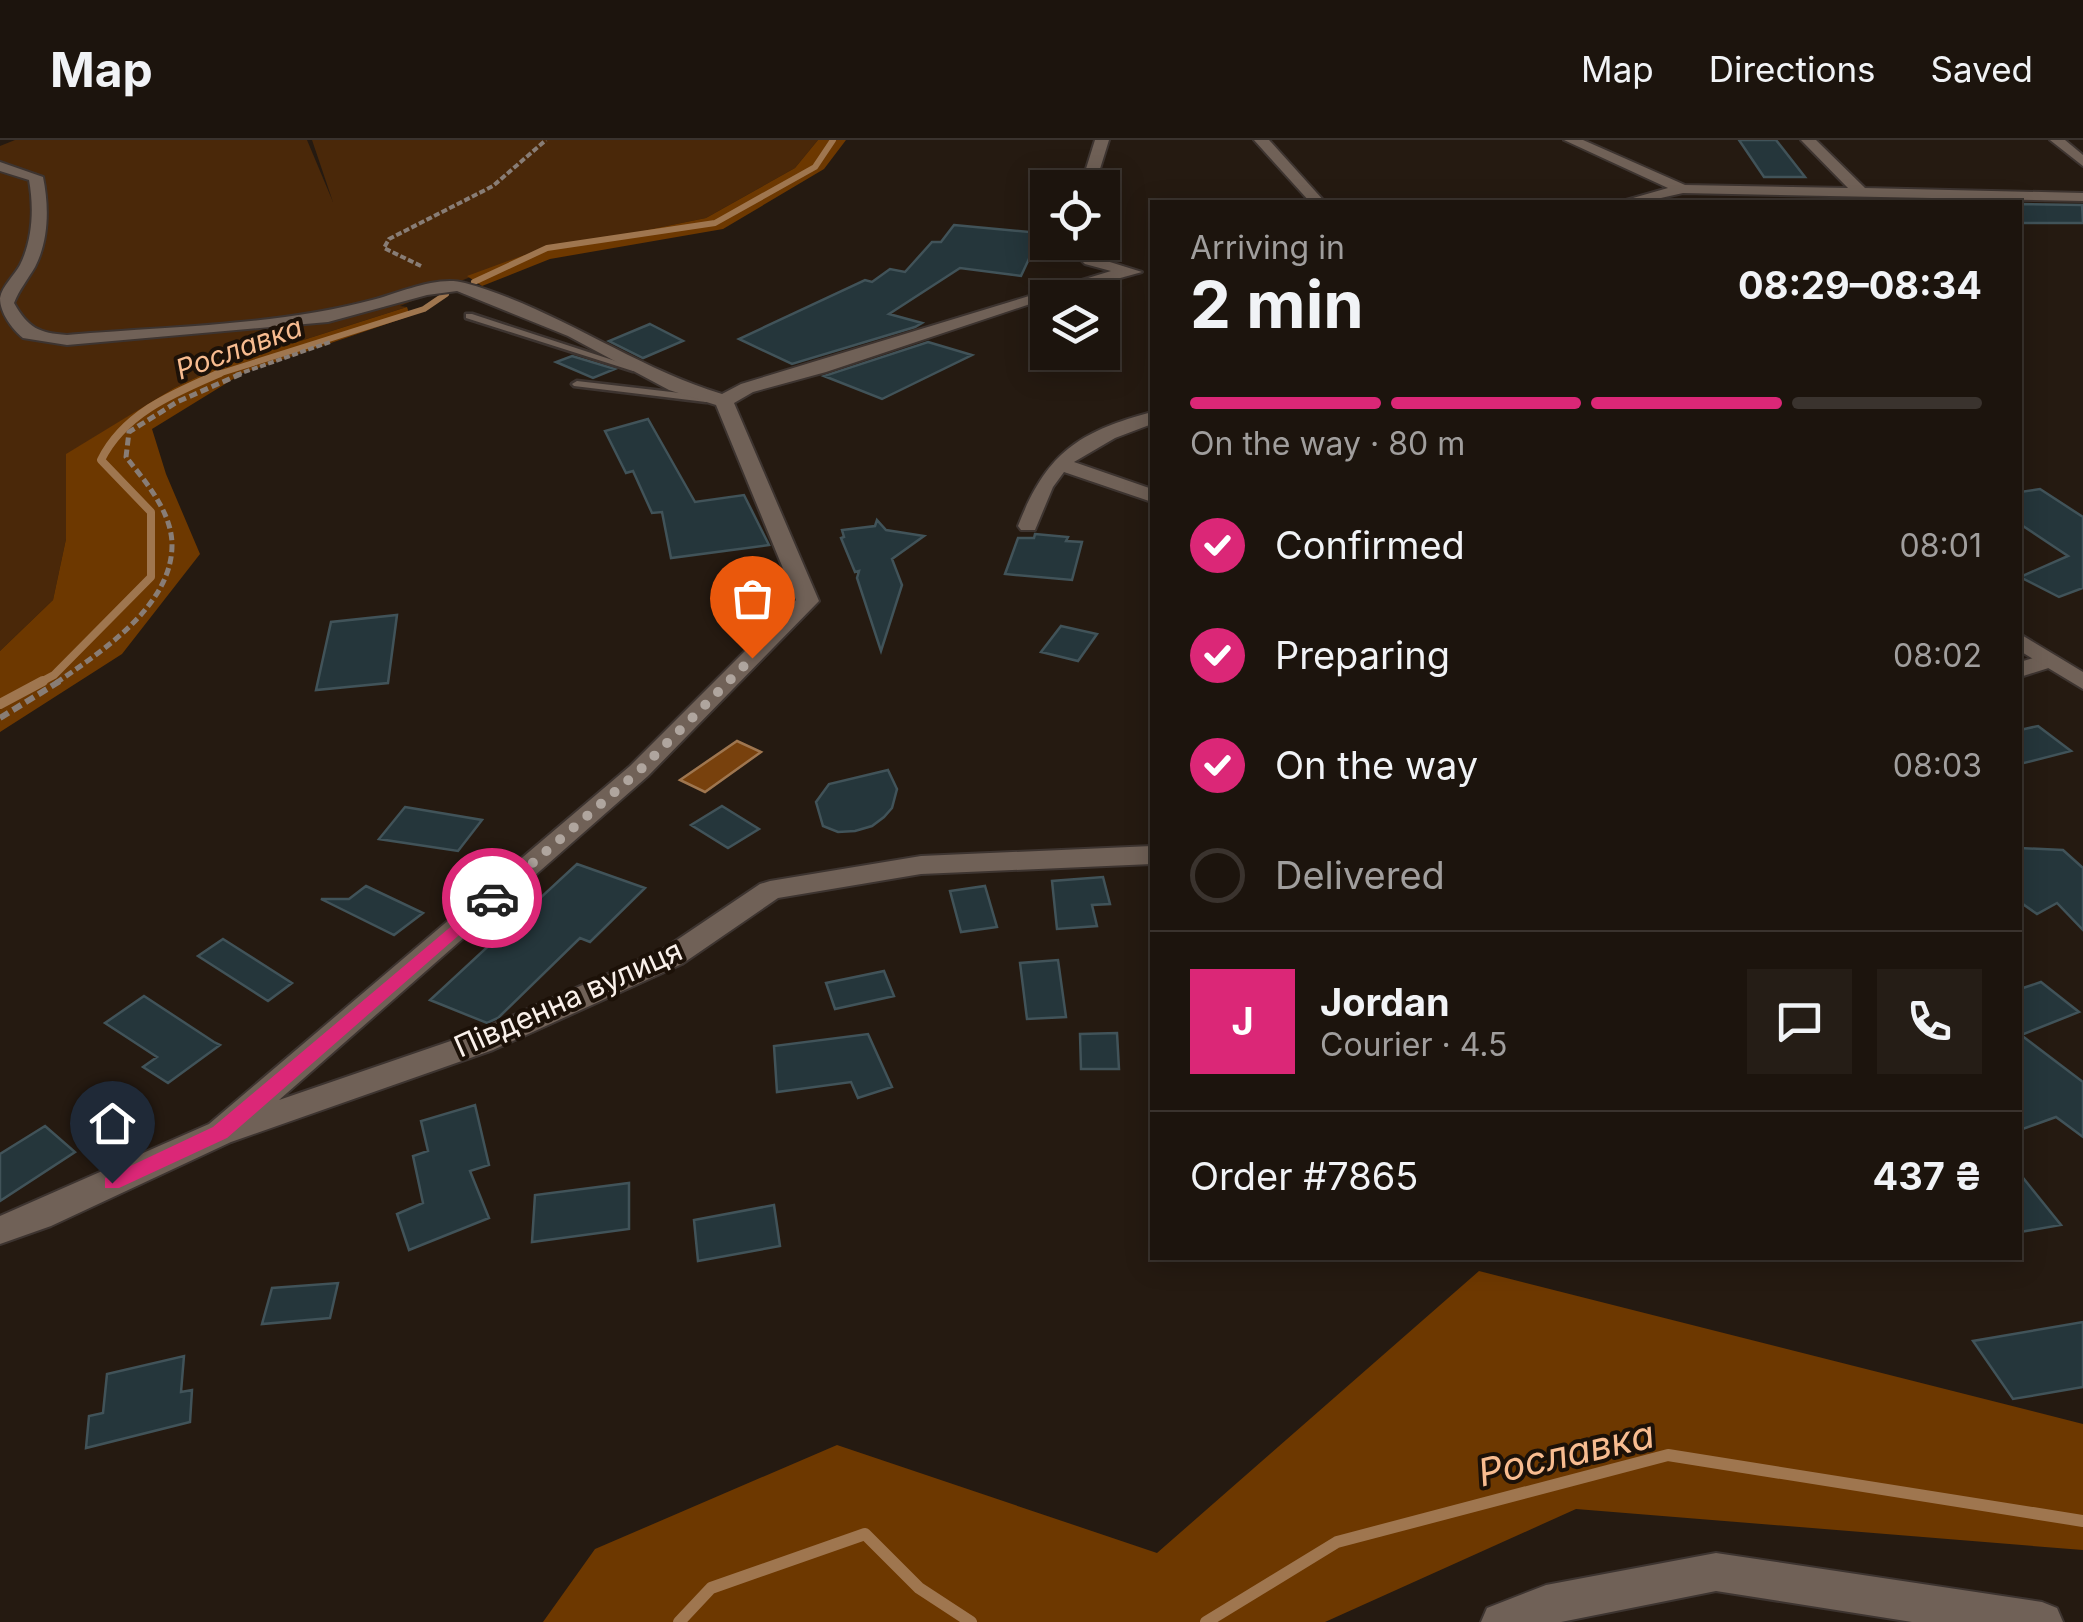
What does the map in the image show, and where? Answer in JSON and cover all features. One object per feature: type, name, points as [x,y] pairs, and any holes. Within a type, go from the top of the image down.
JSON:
[{"type":"street","points":[[1093,170],[1102,140]]},
{"type":"street","points":[[1261,140],[1316,200]]},
{"type":"street","points":[[1571,140],[1683,188]]},
{"type":"street","points":[[1808,140],[1860,193]]},
{"type":"street","points":[[2057,140],[2083,162]]},
{"type":"street","points":[[0,166],[36,177],[42,201],[30,259],[10,288],[6,303],[18,329],[35,338],[68,340],[328,317],[426,290],[459,286],[574,332],[675,386],[724,402],[808,601],[639,771],[220,1132]]},
{"type":"street","points":[[1634,200],[1683,188],[2083,196]]},
{"type":"street","points":[[1090,260],[1144,272]]},
{"type":"street","points":[[724,402],[747,388],[1104,277],[1144,272]]},
{"type":"street","points":[[1028,526],[1047,481],[1063,465],[1110,430],[1150,419]]},
{"type":"street","points":[[1063,465],[1150,495]]},
{"type":"street","points":[[2022,642],[2083,682]]},
{"type":"street","points":[[2022,669],[2050,660]]},
{"type":"street","name":"Південна вулиця","points":[[0,1230],[39,1216],[220,1132],[482,1042],[672,956],[770,890],[921,865],[1150,855]]},
{"type":"street","points":[[1502,1622],[1546,1605],[1716,1572],[2042,1622]]},
{"type":"lane","points":[[469,316],[652,373]]},
{"type":"lane","points":[[577,384],[724,402]]},
{"type":"path","points":[[459,286],[384,248],[389,239],[504,180],[524,167],[546,140]]},
{"type":"path","points":[[0,718],[62,683],[133,622],[166,579],[173,546],[154,493],[126,457],[130,432],[168,404],[232,374],[336,340]]},
{"type":"shaded area","points":[[15,140],[307,140],[333,202],[312,140],[818,140],[795,168],[706,218],[524,255],[400,306],[407,307],[216,368],[174,388],[67,454],[66,539],[53,600],[0,651],[0,146]]},
{"type":"shaded area","points":[[818,140],[846,140],[824,169],[723,229],[550,259],[482,286],[467,276],[524,255],[706,218],[795,168]]},
{"type":"shaded area","points":[[407,307],[410,316],[243,373],[152,429],[166,474],[200,554],[122,654],[0,732],[0,651],[53,600],[66,539],[66,454],[174,388],[216,368]]},
{"type":"shaded area","points":[[737,741],[761,752],[705,792],[680,780]]},
{"type":"shaded area","points":[[1479,1271],[2083,1424],[2083,1550],[1576,1509],[1325,1622],[543,1622],[595,1549],[837,1445],[1157,1553]]},
{"type":"building","points":[[1739,140],[1776,140],[1805,177],[1764,177]]},
{"type":"building","points":[[2022,204],[2082,205],[2083,223],[2022,223]]},
{"type":"building","points":[[954,225],[1030,232],[1030,257],[1021,276],[960,268],[889,314],[922,323],[915,327],[792,364],[739,339],[865,280],[872,282],[890,269],[905,272],[932,242],[941,242]]},
{"type":"building","points":[[650,324],[683,341],[643,358],[609,341]]},
{"type":"building","points":[[928,342],[972,355],[882,399],[824,376]]},
{"type":"building","points":[[572,356],[615,369],[593,378],[556,362]]},
{"type":"building","points":[[648,419],[695,502],[744,495],[769,545],[671,558],[662,512],[652,513],[633,471],[626,473],[605,431]]},
{"type":"building","points":[[2040,489],[2083,517],[2083,588],[2059,597],[2022,578],[2068,556],[2022,525],[2022,492]]},
{"type":"building","points":[[877,520],[886,530],[924,536],[892,559],[902,585],[881,651],[857,578],[859,571],[855,572],[841,538],[842,530],[875,526]]},
{"type":"building","points":[[1035,534],[1082,542],[1072,580],[1005,574],[1018,538],[1034,538]]},
{"type":"building","points":[[397,615],[388,683],[316,690],[331,622]]},
{"type":"building","points":[[1061,626],[1097,634],[1078,661],[1041,652]]},
{"type":"building","points":[[2038,726],[2071,751],[2022,763],[2022,730]]},
{"type":"building","points":[[888,770],[897,789],[892,808],[884,817],[855,831],[838,832],[823,826],[816,802],[829,784]]},
{"type":"building","points":[[722,806],[759,829],[728,848],[691,825]]},
{"type":"building","points":[[405,807],[482,820],[458,851],[379,839]]},
{"type":"building","points":[[2022,848],[2063,850],[2083,868],[2083,930],[2057,903],[2037,914],[2022,903]]},
{"type":"building","points":[[577,864],[645,888],[590,942],[580,938],[498,1018],[487,1023],[430,1000]]},
{"type":"building","points":[[1103,877],[1110,904],[1092,905],[1097,926],[1057,929],[1052,881]]},
{"type":"building","points":[[366,886],[423,913],[394,935],[321,899],[349,899]]},
{"type":"building","points":[[985,886],[997,927],[961,932],[950,891]]},
{"type":"building","points":[[223,939],[292,983],[268,1001],[198,956]]},
{"type":"building","points":[[1058,960],[1066,1017],[1027,1019],[1020,963]]},
{"type":"building","points":[[884,971],[894,996],[835,1009],[826,983]]},
{"type":"building","points":[[2041,982],[2079,1012],[2022,1035],[2022,988]]},
{"type":"building","points":[[144,996],[220,1045],[168,1083],[143,1067],[157,1057],[105,1023]]},
{"type":"building","points":[[1117,1033],[1119,1069],[1081,1069],[1080,1034]]},
{"type":"building","points":[[868,1034],[892,1087],[858,1098],[851,1082],[777,1092],[774,1046]]},
{"type":"building","points":[[2022,1036],[2083,1082],[2083,1137],[2056,1117],[2022,1129]]},
{"type":"building","points":[[475,1105],[489,1165],[470,1171],[489,1218],[409,1250],[397,1214],[423,1203],[413,1156],[428,1151],[421,1121]]},
{"type":"building","points":[[45,1126],[75,1152],[0,1201],[0,1154]]},
{"type":"building","points":[[2022,1176],[2061,1225],[2022,1232]]},
{"type":"building","points":[[629,1183],[629,1229],[532,1242],[535,1195]]},
{"type":"building","points":[[774,1205],[780,1246],[698,1261],[694,1220]]},
{"type":"building","points":[[338,1283],[330,1318],[262,1324],[272,1288]]},
{"type":"building","points":[[2083,1322],[2083,1387],[2013,1399],[1973,1341]]},
{"type":"building","points":[[184,1356],[181,1392],[192,1390],[190,1422],[86,1448],[89,1416],[103,1413],[107,1374]]},
{"type":"waterway","name":"Рославка","points":[[474,282],[547,248],[715,223],[815,167],[833,140]]},
{"type":"waterway","name":"Рославка","points":[[217,374],[424,309],[446,294]]},
{"type":"waterway","name":"Рославка","points":[[39,683],[54,675],[151,577],[151,512],[101,460],[123,429],[137,417],[168,397],[217,374]]},
{"type":"waterway","name":"Рославка","points":[[0,704],[43,681]]},
{"type":"waterway","name":"Рославка","points":[[1206,1622],[1337,1542],[1668,1455],[2083,1521]]},
{"type":"waterway","name":"Рославка","points":[[679,1622],[711,1588],[865,1534],[919,1588],[971,1622]]},
{"type":"way so far","points":[[492,898],[639,771],[752,658]]},
{"type":"route","points":[[112,1183],[220,1132],[492,898]]}]
